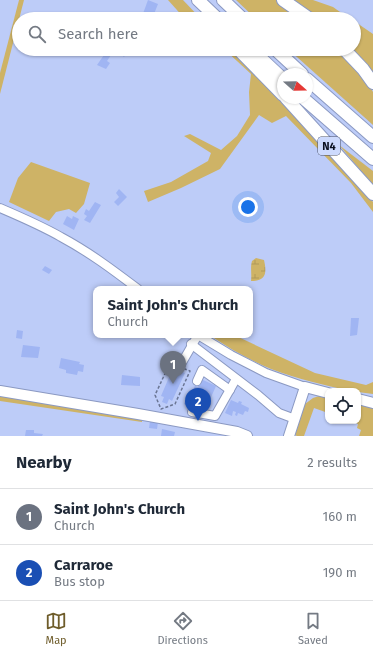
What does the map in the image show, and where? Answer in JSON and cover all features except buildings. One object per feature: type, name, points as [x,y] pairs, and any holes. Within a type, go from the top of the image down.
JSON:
[{"type":"highway","points":[[198,0],[207,12]]},
{"type":"highway","points":[[198,0],[211,12]]},
{"type":"highway","points":[[223,0],[236,12]]},
{"type":"highway","points":[[283,0],[300,12]]},
{"type":"highway","points":[[245,56],[277,89]]},
{"type":"highway","points":[[258,56],[277,73]]},
{"type":"highway","points":[[283,56],[296,68]]},
{"type":"highway","points":[[351,56],[363,69],[373,83]]},
{"type":"highway","points":[[313,84],[373,137]]},
{"type":"highway","name":"N4","points":[[291,104],[373,194]]},
{"type":"highway","name":"N4","points":[[310,104],[373,159]]},
{"type":"main road","points":[[289,436],[305,387],[325,392]]},
{"type":"main road","points":[[0,391],[122,411],[241,435]]},
{"type":"street","points":[[0,208],[81,248],[107,265],[134,286]]},
{"type":"street","points":[[180,366],[196,338]]},
{"type":"street","points":[[203,338],[231,355],[266,373],[305,387]]},
{"type":"street","points":[[192,344],[279,413],[295,419]]},
{"type":"street","points":[[197,381],[202,370],[230,390]]},
{"type":"street","points":[[192,412],[215,416],[236,379]]},
{"type":"path","points":[[170,363],[180,366],[190,371],[175,404],[161,408],[155,395],[158,388],[170,363]]},
{"type":"green space","points":[[19,0],[24,0],[21,12],[16,12]]},
{"type":"green space","points":[[168,0],[183,0],[194,12],[179,12]]},
{"type":"green space","points":[[236,0],[276,0],[293,12],[249,12]]},
{"type":"green space","points":[[293,0],[313,0],[333,7],[340,12],[309,12]]},
{"type":"green space","points":[[361,26],[373,34],[373,72],[358,56],[361,56]]},
{"type":"green space","points":[[12,27],[12,47],[0,94],[0,73]]},
{"type":"green space","points":[[232,56],[238,56],[251,68],[277,96],[277,104],[284,104],[354,179],[373,202],[373,212],[351,183],[286,116],[272,123],[259,115],[220,169],[148,202],[144,191],[171,182],[208,161],[211,153],[184,136],[190,134],[221,150],[237,136],[250,115],[249,92],[251,74]]},
{"type":"green space","points":[[296,56],[345,56],[366,80],[373,92],[373,125],[313,71],[313,68],[309,68]]},
{"type":"green space","points":[[339,145],[373,171],[373,185]]},
{"type":"green space","points":[[31,162],[90,183],[84,204],[76,213],[69,209],[56,212],[49,221],[9,202],[18,178]]},
{"type":"green space","points":[[256,258],[264,260],[265,272],[260,280],[251,281],[251,264]]},
{"type":"green space","points":[[214,338],[240,338],[315,373],[366,385],[373,382],[373,394],[361,392],[361,388],[339,388],[301,379],[281,373],[247,358]]},
{"type":"green space","points":[[0,395],[142,420],[142,422],[0,401]]},
{"type":"green space","points":[[319,396],[325,397],[325,412],[314,408],[304,436],[297,436],[295,435],[305,404],[313,398]]},
{"type":"green space","points":[[361,404],[373,406],[373,436],[359,436],[361,430],[357,428],[358,424],[361,424]]},
{"type":"place","name":"Saint John's Church","points":[[173,384]]},
{"type":"place","name":"Carraroe","points":[[198,421]]}]
